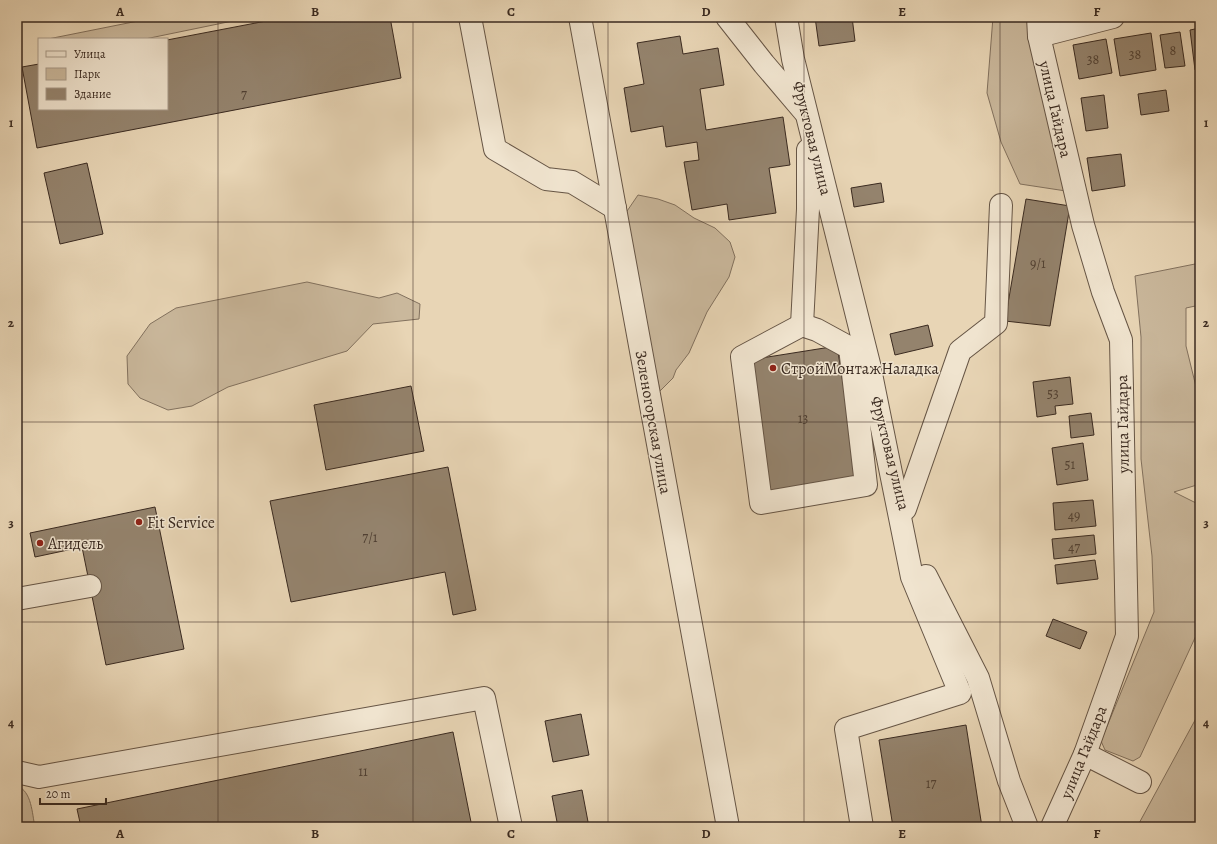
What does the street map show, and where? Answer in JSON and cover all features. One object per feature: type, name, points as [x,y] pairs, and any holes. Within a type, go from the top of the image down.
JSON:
[{"type":"street","points":[[470,17],[495,149],[546,179],[572,182],[615,208]]},
{"type":"street","name":"Зеленогорская улица","points":[[580,17],[728,827]]},
{"type":"street","points":[[727,17],[808,116],[808,210],[802,325]]},
{"type":"street","name":"Фруктовая улица","points":[[786,17],[793,59],[918,561],[978,678],[1009,781],[1027,827]]},
{"type":"street","points":[[1039,26],[1113,17]]},
{"type":"street","name":"улица Гайдара","points":[[1039,26],[1082,225],[1103,292],[1121,340],[1127,636],[1085,754],[1052,827]]},
{"type":"street","points":[[905,509],[960,351],[996,322],[1001,205]]},
{"type":"street","points":[[850,348],[866,485],[761,503],[742,357],[802,325],[817,330],[850,348],[870,369],[912,577],[960,693],[846,729],[862,827]]},
{"type":"street","points":[[17,599],[90,586]]},
{"type":"street","points":[[17,772],[39,778],[484,698],[510,827]]},
{"type":"street","points":[[1085,754],[1140,782]]},
{"type":"green space","points":[[158,17],[252,17],[150,38],[53,38]]},
{"type":"green space","points":[[993,17],[1030,17],[1066,191],[1020,184],[1001,142],[987,93]]},
{"type":"green space","points":[[638,195],[658,199],[675,205],[694,218],[715,228],[730,242],[735,257],[729,277],[707,312],[689,353],[676,370],[673,378],[660,391],[623,217]]},
{"type":"green space","points":[[1200,263],[1200,305],[1186,308],[1186,346],[1200,403],[1200,484],[1174,492],[1200,505],[1200,627],[1140,757],[1133,761],[1105,750],[1101,741],[1154,612],[1152,556],[1141,459],[1141,337],[1135,276]]},
{"type":"green space","points":[[307,282],[379,298],[397,293],[420,304],[419,319],[373,324],[347,351],[228,387],[192,406],[168,410],[140,398],[128,384],[127,356],[150,324],[176,308]]},
{"type":"green space","points":[[1200,711],[1200,827],[1137,827]]},
{"type":"green space","points":[[17,786],[26,793],[32,810],[35,827],[17,827]]},
{"type":"building","points":[[287,17],[390,17],[401,78],[37,148],[22,67],[38,64],[38,110],[168,110],[168,40]]},
{"type":"building","points":[[815,17],[852,17],[855,41],[819,46]]},
{"type":"building","points":[[1200,28],[1200,69],[1195,70],[1190,30]]},
{"type":"building","points":[[1180,32],[1185,66],[1165,68],[1160,35]]},
{"type":"building","points":[[1151,33],[1156,70],[1120,76],[1114,39]]},
{"type":"building","points":[[680,36],[683,54],[718,48],[724,85],[700,89],[706,130],[783,117],[790,165],[769,168],[776,213],[729,220],[727,204],[692,210],[684,162],[699,160],[697,142],[666,147],[663,126],[631,132],[624,88],[644,84],[637,43]]},
{"type":"building","points":[[1106,39],[1112,73],[1079,79],[1073,45]]},
{"type":"building","points":[[1166,90],[1169,111],[1141,115],[1138,94]]},
{"type":"building","points":[[1104,95],[1108,128],[1086,131],[1081,98]]},
{"type":"building","points":[[1121,154],[1125,186],[1092,191],[1087,158]]},
{"type":"building","points":[[87,163],[103,234],[60,244],[44,173]]},
{"type":"building","points":[[881,183],[884,202],[854,207],[851,188]]},
{"type":"building","points":[[1026,199],[1070,206],[1050,326],[1005,321]]},
{"type":"building","points":[[928,325],[933,346],[895,355],[890,334]]},
{"type":"building","points":[[837,346],[858,476],[770,491],[749,360]]},
{"type":"building","points":[[1070,377],[1073,404],[1055,406],[1056,414],[1037,417],[1033,382]]},
{"type":"building","points":[[411,386],[424,451],[326,470],[314,405]]},
{"type":"building","points":[[1091,413],[1094,435],[1071,438],[1069,416]]},
{"type":"building","points":[[1083,443],[1088,480],[1057,485],[1052,448]]},
{"type":"building","points":[[448,467],[476,610],[453,615],[445,572],[291,602],[270,501]]},
{"type":"building","points":[[1093,500],[1096,526],[1055,530],[1053,503]]},
{"type":"building","points":[[155,507],[184,649],[106,665],[82,547],[35,557],[30,533]]},
{"type":"building","points":[[1094,535],[1096,554],[1054,559],[1052,539]]},
{"type":"building","points":[[1095,560],[1098,579],[1057,584],[1055,565]]},
{"type":"building","points":[[1053,619],[1087,632],[1080,649],[1046,636]]},
{"type":"building","points":[[581,714],[589,755],[553,762],[545,721]]},
{"type":"building","points":[[966,725],[982,827],[893,827],[879,740]]},
{"type":"building","points":[[453,732],[472,827],[81,827],[77,809]]},
{"type":"building","points":[[582,790],[589,827],[558,827],[552,796]]},
{"type":"place","name":"СтройМонтажНаладка","points":[[773,368]]},
{"type":"place","name":"Fit Service","points":[[139,522]]},
{"type":"place","name":"Агидель","points":[[40,543]]}]
